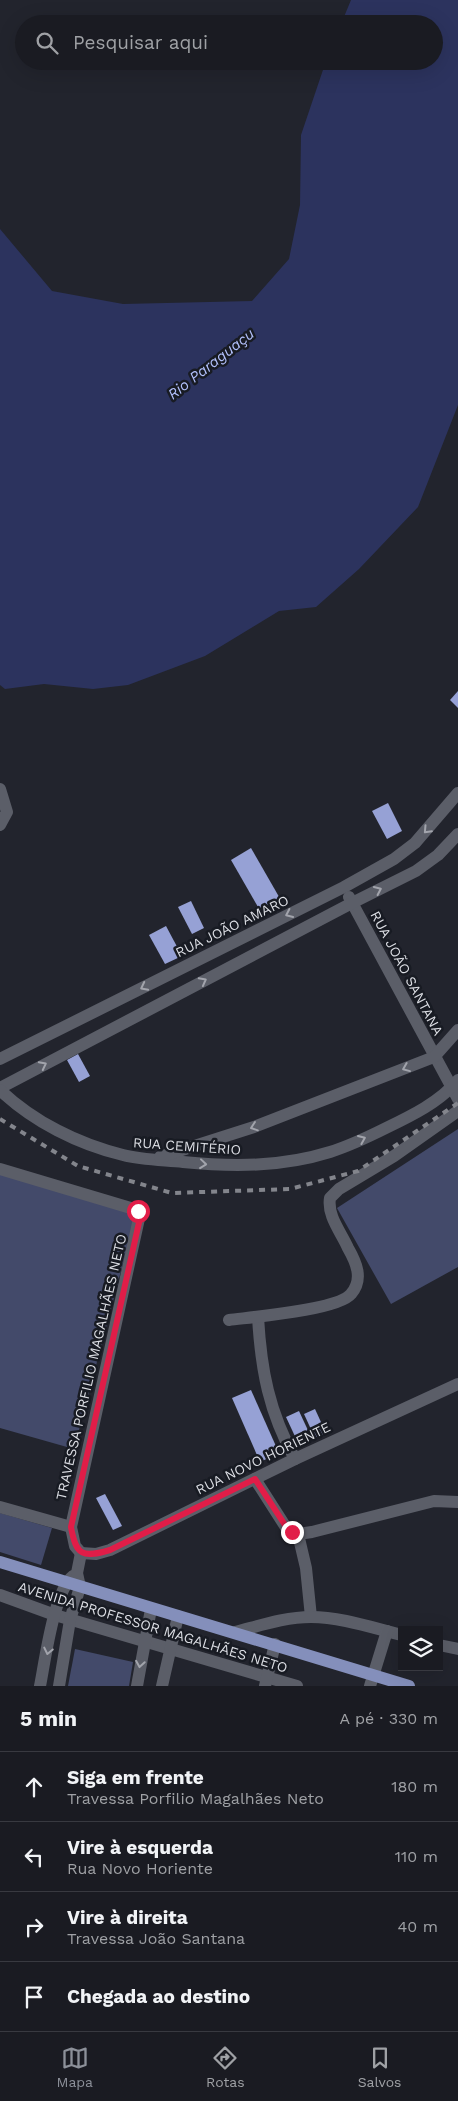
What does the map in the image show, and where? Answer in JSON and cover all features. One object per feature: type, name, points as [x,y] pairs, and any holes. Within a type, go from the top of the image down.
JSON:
[{"type":"main road","name":"AVENIDA PROFESSOR MAGALHÃES NETO","points":[[0,1562],[151,1609],[275,1644],[372,1681],[409,1686]]},
{"type":"street","points":[[0,789],[7,812],[0,825]]},
{"type":"street","name":"RUA JOÃO AMARO","points":[[0,1058],[344,887],[394,859],[415,843],[458,793]]},
{"type":"street","points":[[0,1089],[416,871],[438,855],[458,834]]},
{"type":"street","name":"RUA JOÃO SANTANA","points":[[344,887],[434,1057],[456,1089]]},
{"type":"street","points":[[155,1159],[254,1127],[434,1057],[458,1030]]},
{"type":"street","name":"RUA CEMITÉRIO","points":[[0,1089],[18,1107],[69,1136],[125,1156],[222,1166],[266,1164],[331,1152],[371,1135],[456,1089]]},
{"type":"street","points":[[229,1320],[325,1306],[344,1301],[351,1294],[357,1281],[357,1266],[330,1212],[330,1198],[339,1189],[394,1156],[458,1110]]},
{"type":"street","name":"TRAVESSA PORFILIO MAGALHÃES NETO","points":[[0,1169],[134,1209],[140,1214],[71,1527]]},
{"type":"street","points":[[258,1317],[260,1348],[270,1404],[283,1437],[295,1459]]},
{"type":"street","name":"RUA NOVO HORIENTE","points":[[81,1553],[96,1554],[110,1550],[295,1459],[458,1384]]},
{"type":"street","points":[[255,1479],[287,1528],[298,1534],[434,1501],[458,1502]]},
{"type":"street","points":[[0,1507],[71,1527],[75,1546],[81,1553],[77,1573],[80,1587],[70,1620],[58,1686]]},
{"type":"street","points":[[298,1534],[306,1568],[310,1617]]},
{"type":"street","points":[[40,1686],[55,1615],[65,1582],[77,1573]]},
{"type":"street","name":"AVENIDA PROFESSOR MAGALHÃES NETO","points":[[0,1595],[70,1620],[170,1648],[266,1681],[297,1686]]},
{"type":"street","points":[[137,1686],[151,1609]]},
{"type":"street","points":[[162,1686],[178,1616]]},
{"type":"street","name":"AVENIDA PROFESSOR MAGALHÃES NETO","points":[[235,1632],[280,1621],[310,1617],[398,1634]]},
{"type":"street","points":[[372,1681],[387,1631]]},
{"type":"street","points":[[266,1681],[275,1644]]},
{"type":"street","points":[[443,1646],[458,1650]]},
{"type":"shaded area","points":[[458,1129],[458,1267],[391,1304],[337,1208]]},
{"type":"shaded area","points":[[0,1173],[136,1214],[74,1449],[0,1428]]},
{"type":"shaded area","points":[[0,1513],[52,1528],[41,1565],[0,1552]]},
{"type":"shaded area","points":[[75,1649],[133,1662],[129,1686],[68,1686]]},
{"type":"water","name":"Rio Paraguaçu","points":[[351,0],[458,0],[458,405],[418,507],[359,569],[316,607],[279,611],[205,656],[128,685],[93,689],[44,684],[5,689],[0,685],[0,229],[52,291],[123,304],[252,301],[289,259],[300,205],[301,135],[323,70],[443,70],[443,15],[345,15]]},
{"type":"building","points":[[458,691],[458,708],[450,700]]},
{"type":"building","points":[[388,803],[402,831],[387,839],[372,811]]},
{"type":"building","points":[[251,848],[282,902],[262,914],[231,860]]},
{"type":"building","points":[[191,901],[204,928],[192,934],[178,907]]},
{"type":"building","points":[[166,926],[182,956],[165,964],[149,935]]},
{"type":"building","points":[[78,1054],[90,1076],[79,1082],[67,1060]]},
{"type":"building","points":[[251,1390],[279,1453],[260,1462],[232,1398]]},
{"type":"building","points":[[315,1409],[326,1433],[315,1438],[304,1414]]},
{"type":"building","points":[[299,1411],[312,1439],[299,1445],[286,1417]]},
{"type":"building","points":[[105,1494],[122,1526],[113,1530],[96,1498]]},
{"type":"railway","points":[[0,1119],[78,1166],[172,1193],[290,1189],[358,1171],[458,1103]]},
{"type":"route","points":[[138,1211],[140,1218],[71,1527],[75,1546],[81,1553],[86,1554],[96,1554],[110,1550],[255,1479],[287,1528],[292,1532]]}]
